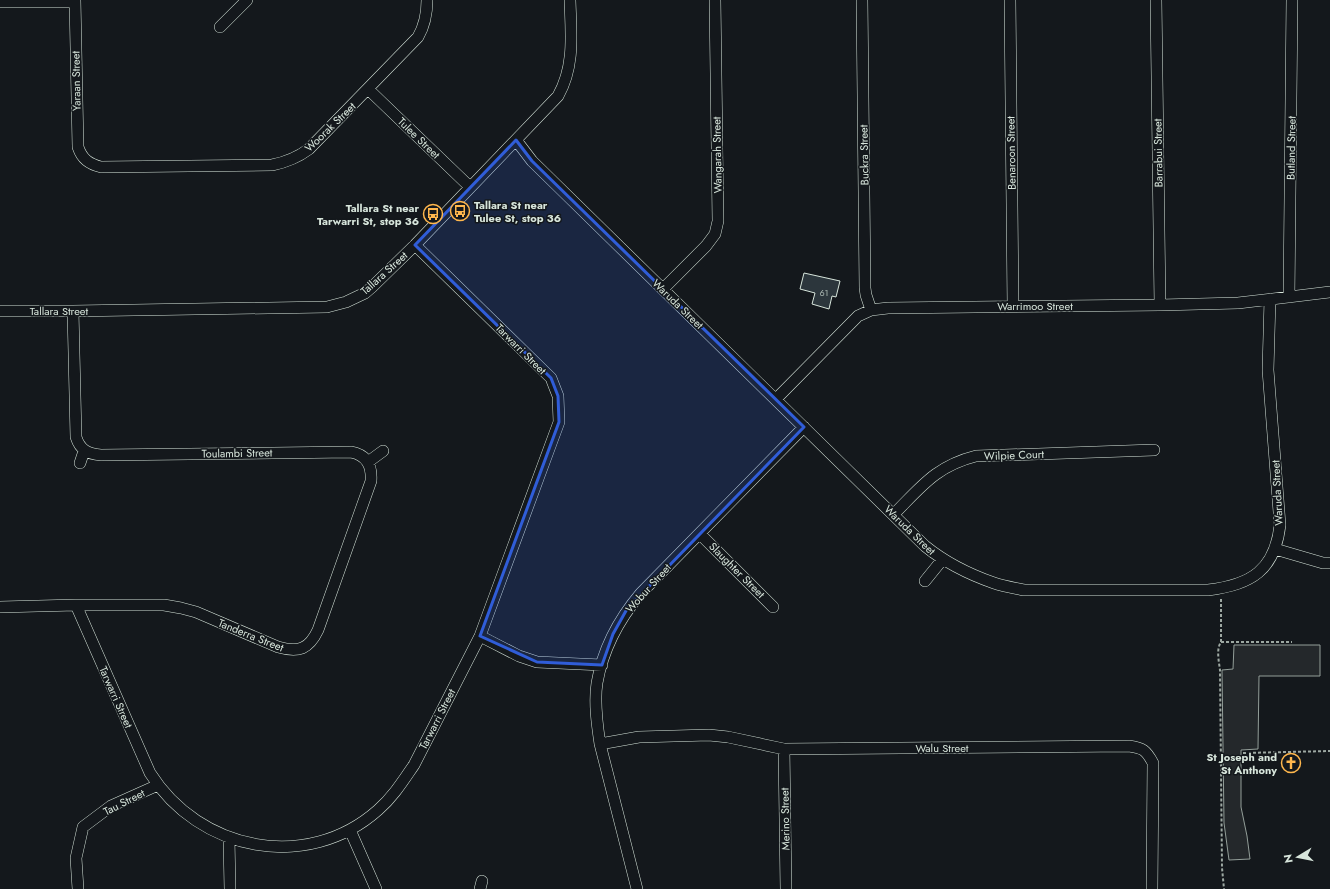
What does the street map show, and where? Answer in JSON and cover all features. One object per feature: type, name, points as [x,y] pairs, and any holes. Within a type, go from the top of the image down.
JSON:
[{"type":"street","points":[[220,26],[247,0]]},
{"type":"street","name":"Woorak Street","points":[[85,160],[93,165],[101,167],[272,165],[287,162],[298,157],[309,150],[418,37],[424,27],[427,14],[427,0]]},
{"type":"street","name":"Tallara Street","points":[[0,311],[326,307],[346,302],[365,293],[415,244],[558,96],[564,86],[570,66],[570,0]]},
{"type":"street","name":"Wangarah Street","points":[[663,289],[706,246],[715,234],[718,221],[715,0]]},
{"type":"street","name":"Buckra Street","points":[[862,0],[865,288],[871,310]]},
{"type":"street","name":"Benaroon Street","points":[[1010,0],[1012,306]]},
{"type":"street","name":"Barrabui Street","points":[[1156,0],[1160,305]]},
{"type":"street","name":"Butland Street","points":[[1289,297],[1292,0]]},
{"type":"street","points":[[0,2],[75,1]]},
{"type":"street","name":"Yaraan Street","points":[[75,1],[77,140],[80,154],[85,160]]},
{"type":"street","name":"Tulee Street","points":[[368,89],[470,187]]},
{"type":"street","name":"Waruda Street","points":[[516,140],[532,161],[925,546],[942,560],[995,584],[1024,590],[1208,590],[1233,586],[1258,574],[1268,562],[1275,549],[1279,538],[1280,525],[1268,370],[1270,299]]},
{"type":"street","name":"Tarwarri Street","points":[[76,605],[144,759],[158,785],[176,805],[192,819],[210,830],[229,838],[267,846],[304,846],[320,842],[350,830],[378,811],[390,799],[414,765],[480,636],[559,422],[558,396],[551,378],[415,244]]},
{"type":"street","name":"Warrimoo Street","points":[[776,399],[858,316],[871,310],[888,308],[1238,303],[1330,292]]},
{"type":"street","points":[[73,311],[76,437],[84,451],[80,463]]},
{"type":"street","name":"Wobur Street","points":[[637,889],[600,744],[596,704],[597,684],[613,634],[627,609],[804,427]]},
{"type":"street","points":[[368,462],[383,450]]},
{"type":"street","name":"Wilpie Court","points":[[894,514],[932,476],[945,467],[976,456],[1154,450]]},
{"type":"street","name":"Toulambi Street","points":[[84,451],[91,454],[101,455],[351,452],[358,453],[368,462]]},
{"type":"street","name":"Tanderra Street","points":[[0,607],[164,605],[196,612],[278,647],[289,650],[300,649],[307,646],[314,638],[318,630],[371,481],[371,468],[368,462]]},
{"type":"street","name":"Slaughter Street","points":[[700,534],[773,607]]},
{"type":"street","points":[[1275,549],[1323,563],[1330,563]]},
{"type":"street","points":[[925,581],[942,560]]},
{"type":"street","points":[[480,636],[519,656],[537,662],[602,665]]},
{"type":"street","name":"Walu Street","points":[[600,744],[638,737],[709,735],[728,737],[784,749],[1129,746],[1140,748],[1148,754],[1153,763],[1152,889]]},
{"type":"street","name":"Merino Street","points":[[784,749],[786,889]]},
{"type":"street","name":"Tau Street","points":[[78,889],[76,858],[83,827],[111,806],[158,785]]},
{"type":"street","points":[[350,830],[376,889]]},
{"type":"street","points":[[229,838],[230,889]]},
{"type":"path","points":[[1221,588],[1221,642],[1218,650],[1220,670],[1222,868],[1224,889]]},
{"type":"path","points":[[1221,642],[1292,642]]},
{"type":"path","points":[[1243,753],[1330,751]]},
{"type":"highlighted area","points":[[516,140],[532,161],[804,427],[627,609],[613,634],[602,665],[537,662],[480,636],[559,422],[558,396],[551,378],[415,245]]},
{"type":"shaded area","points":[[1234,645],[1320,645],[1320,676],[1259,676],[1258,749],[1241,750],[1241,807],[1250,859],[1229,860],[1224,823],[1222,670],[1233,669]]},
{"type":"building","points":[[804,273],[840,281],[836,297],[832,296],[829,309],[812,304],[815,293],[800,289]]},
{"type":"place","name":"Tallara St near Tulee St, stop 36","points":[[460,211]]},
{"type":"place","name":"Tallara St near Tarwarri St, stop 36","points":[[433,214]]},
{"type":"place","name":"St Joseph and St Anthony","points":[[1291,763]]}]
